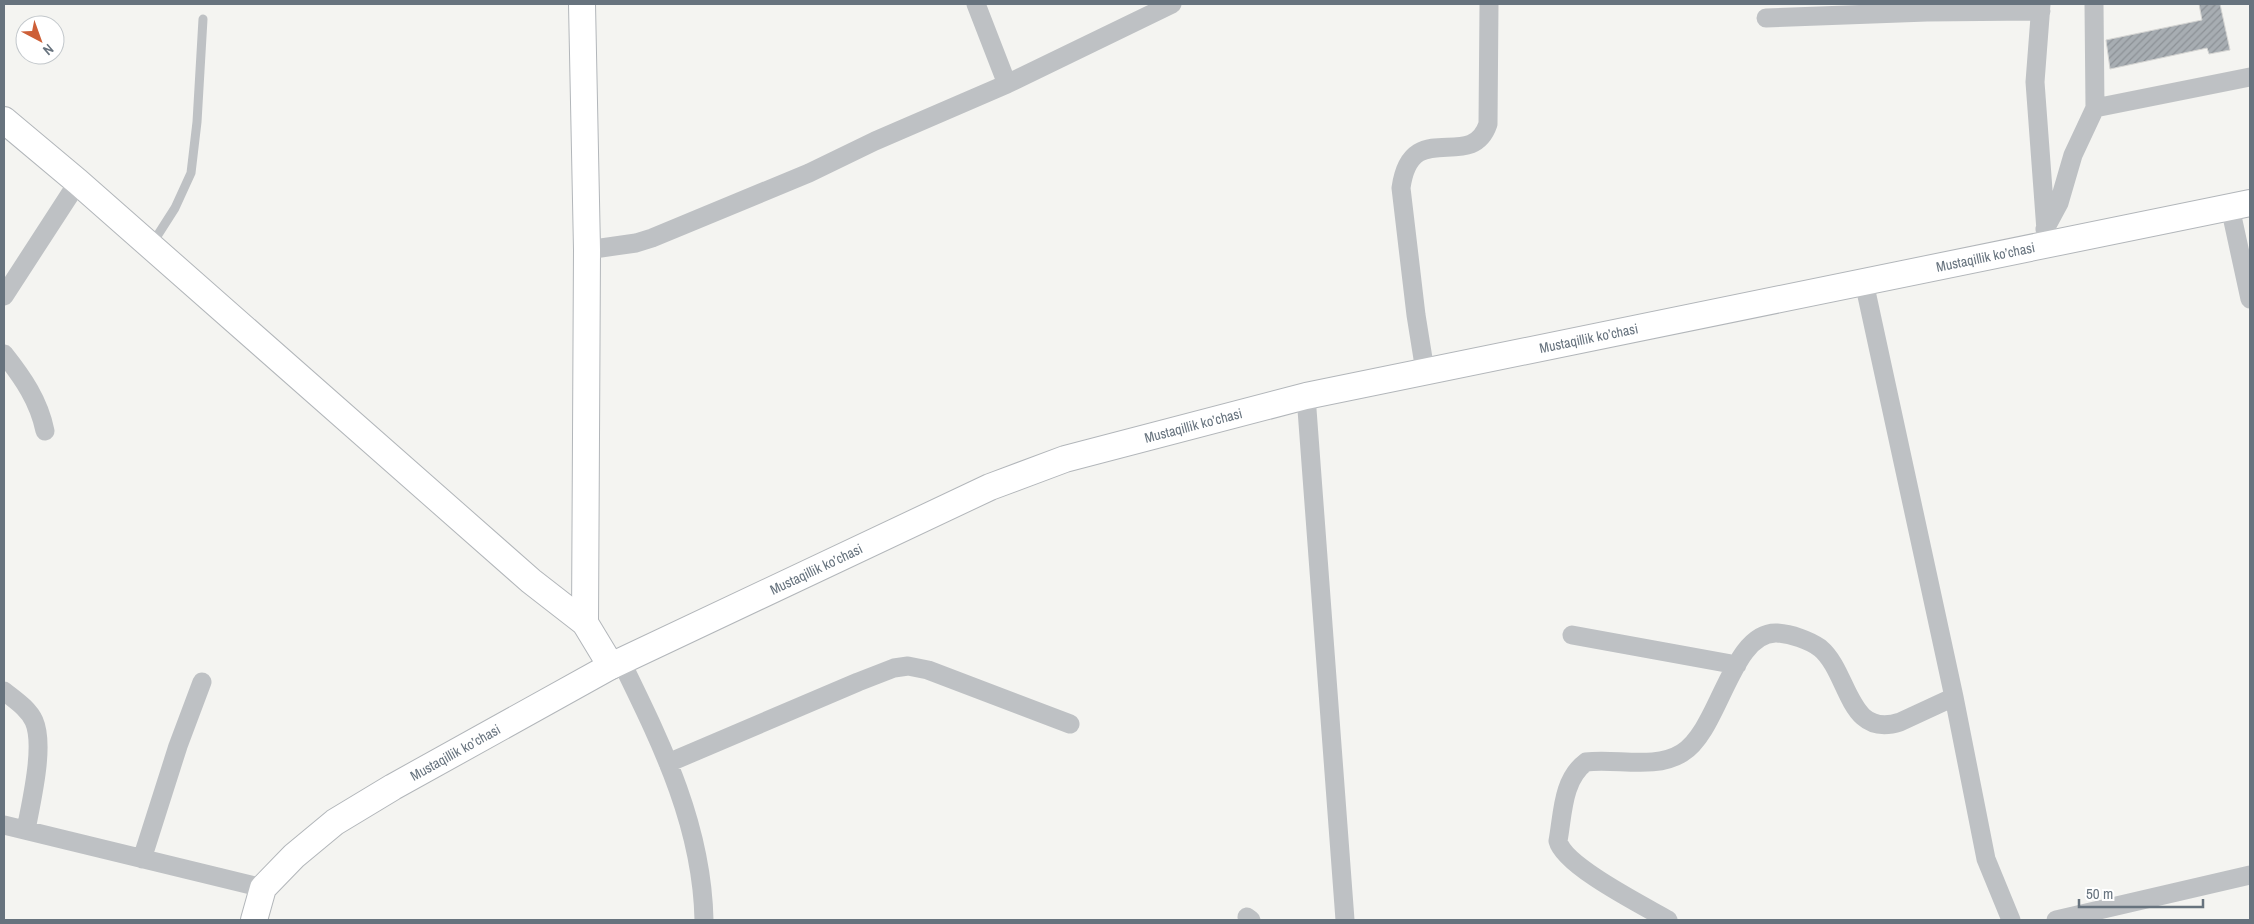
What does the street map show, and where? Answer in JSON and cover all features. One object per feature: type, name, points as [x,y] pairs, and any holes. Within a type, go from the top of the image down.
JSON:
[{"type":"main road","points":[[582,4],[587,250],[586,623]]},
{"type":"main road","points":[[4,120],[78,182],[531,581],[586,623],[616,664]]},
{"type":"main road","name":"Mustaqillik ko’chasi","points":[[254,920],[263,888],[294,856],[335,822],[392,787],[616,664],[990,487],[1065,459],[1306,396],[1864,282],[2046,237],[2240,205]]},
{"type":"street","points":[[976,4],[1007,84]]},
{"type":"street","points":[[587,250],[636,243],[652,238],[809,173],[874,142],[1007,84],[1172,4]]},
{"type":"street","points":[[1425,371],[1416,315],[1401,188],[1403,170],[1409,160],[1421,150],[1472,144],[1484,134],[1488,124],[1489,4]]},
{"type":"street","points":[[2046,237],[2059,203],[2073,155],[2095,108],[2094,4]]},
{"type":"street","points":[[1766,18],[2041,8],[2035,82],[2046,237]]},
{"type":"street","points":[[2095,108],[2250,77]]},
{"type":"street","points":[[4,296],[78,182]]},
{"type":"street","points":[[2240,205],[2250,299]]},
{"type":"street","points":[[1864,282],[1954,697],[1986,859],[2011,920]]},
{"type":"street","points":[[4,354],[29,388],[41,411],[45,431]]},
{"type":"street","points":[[1306,396],[1345,920]]},
{"type":"street","points":[[1668,920],[1577,865],[1560,849],[1558,841],[1568,783],[1577,769],[1586,762],[1601,760],[1647,762],[1670,759],[1684,752],[1699,739],[1712,718],[1737,665],[1751,644],[1765,635],[1778,633],[1808,641],[1820,649],[1830,661],[1863,718],[1874,725],[1890,725],[1900,722],[1954,697]]},
{"type":"street","points":[[1572,635],[1737,665]]},
{"type":"street","points":[[616,664],[658,737],[693,830],[704,886],[704,920]]},
{"type":"street","points":[[668,763],[858,682],[908,666],[928,670],[1070,724]]},
{"type":"street","points":[[142,859],[202,682]]},
{"type":"street","points":[[4,691],[24,707],[34,721],[38,737],[36,773],[26,830]]},
{"type":"street","points":[[4,825],[263,888]]},
{"type":"street","points":[[2056,920],[2250,875]]},
{"type":"lane","points":[[150,246],[175,208],[191,173],[197,122],[203,19]]},
{"type":"building","points":[[2199,4],[2220,4],[2230,50],[2209,54],[2207,48],[2110,69],[2106,40],[2202,20]]}]
